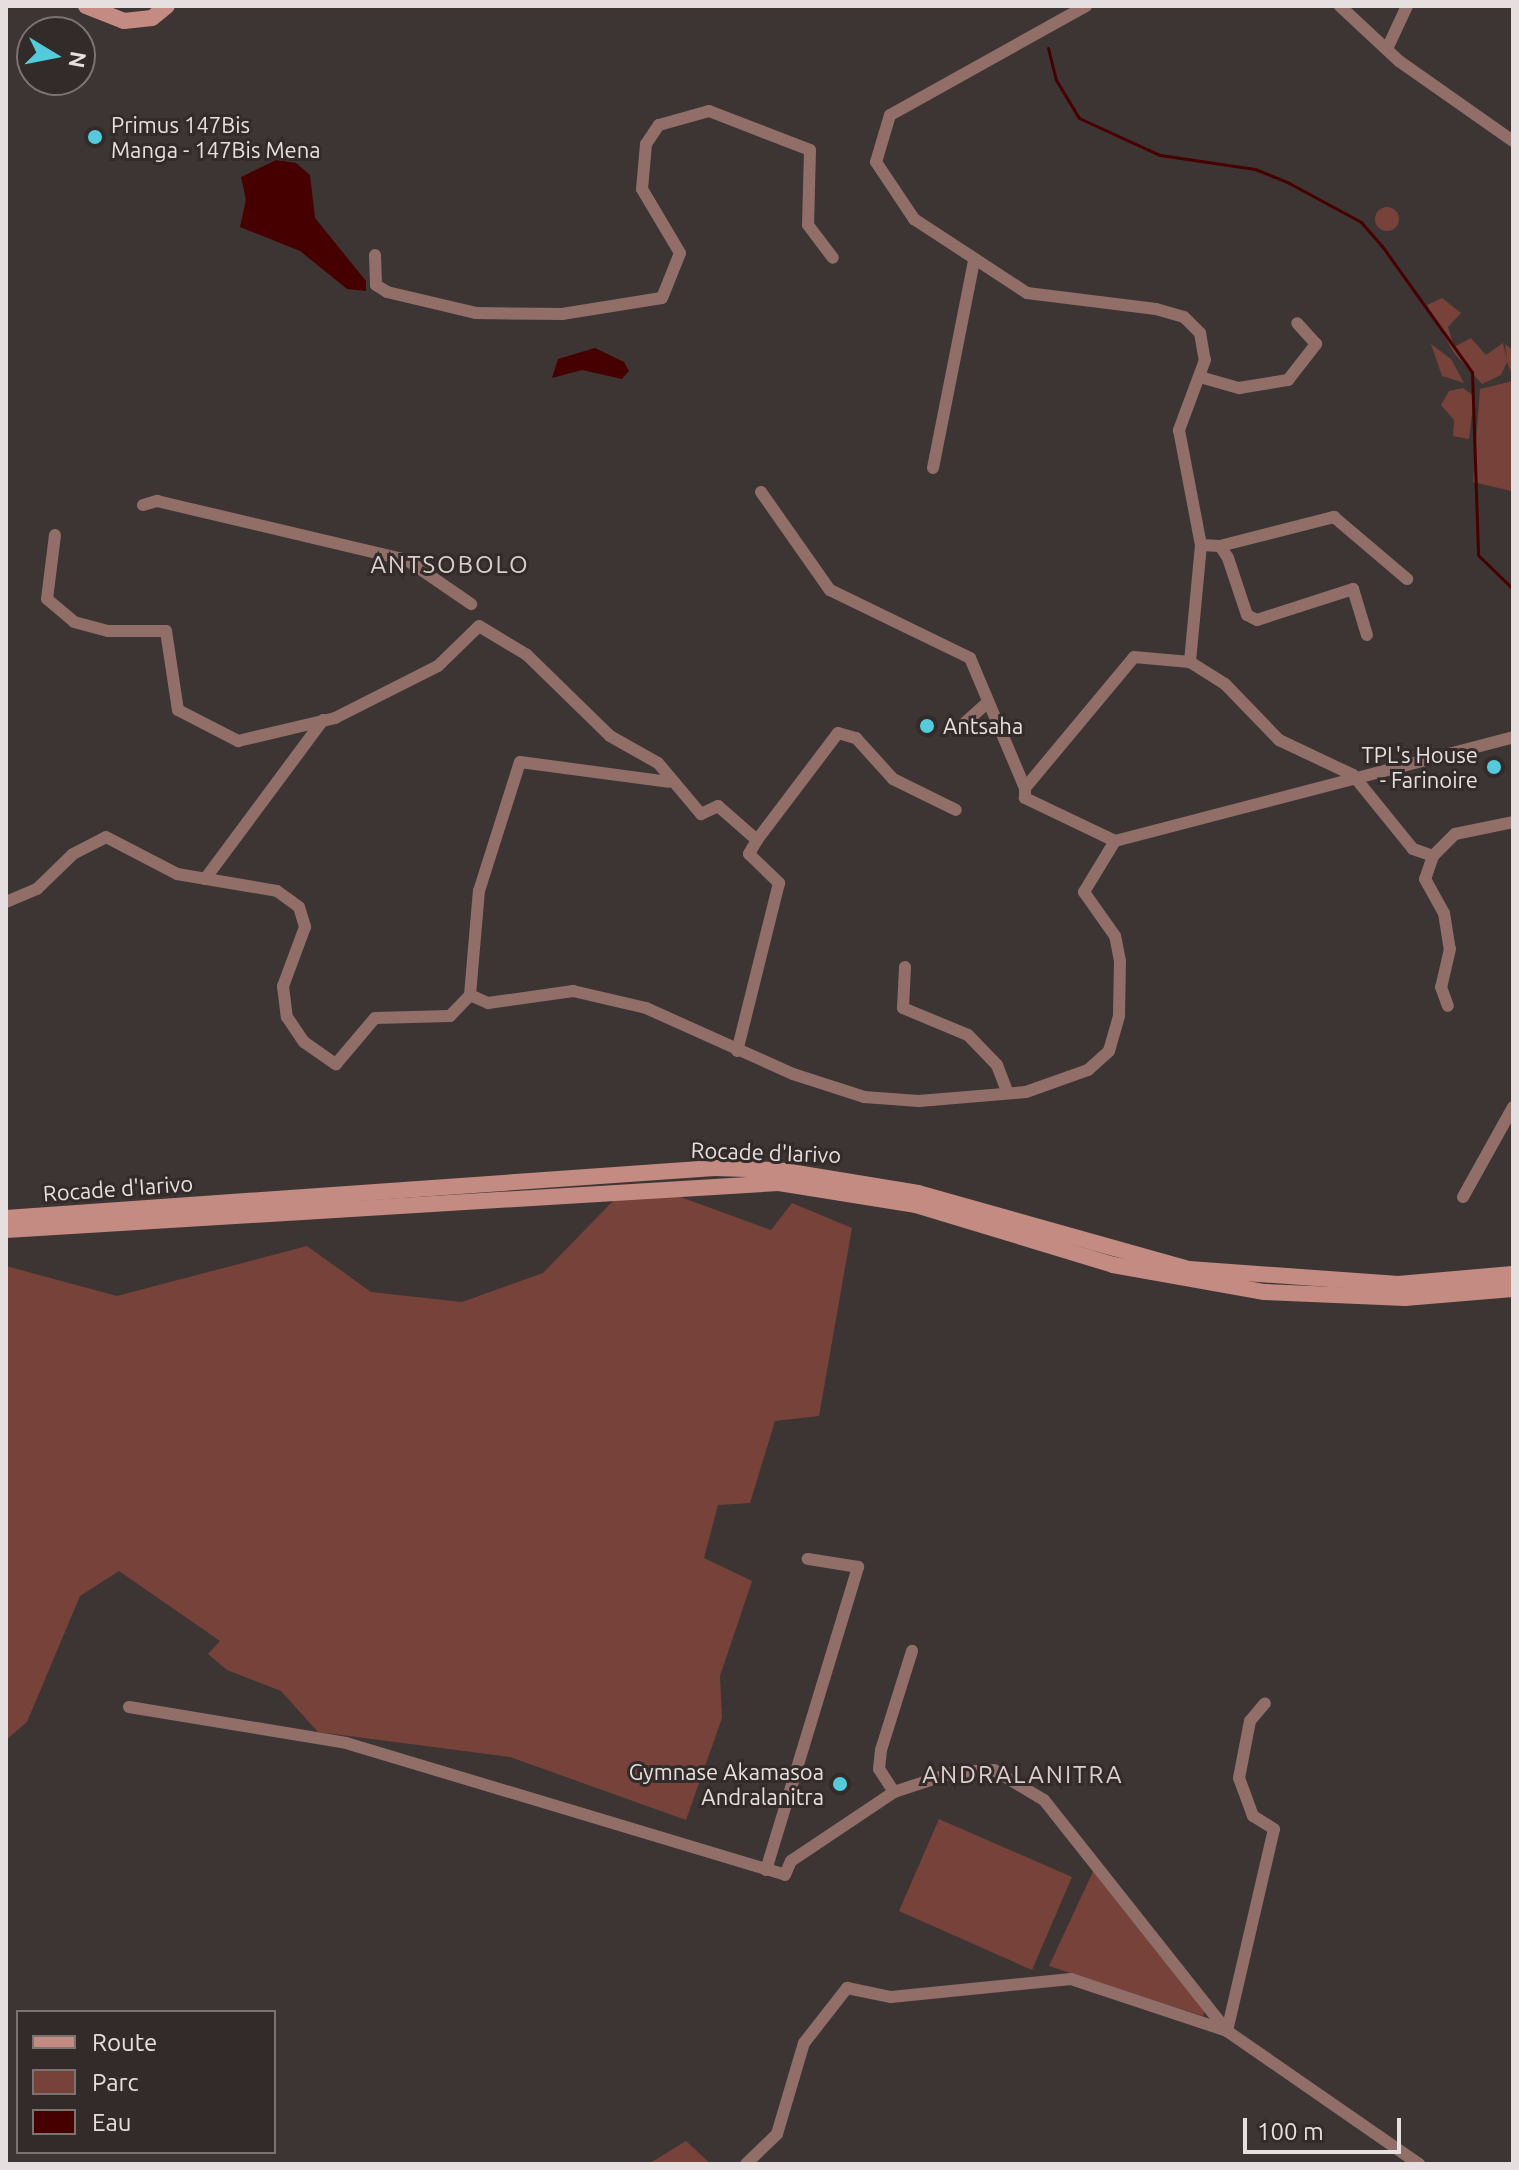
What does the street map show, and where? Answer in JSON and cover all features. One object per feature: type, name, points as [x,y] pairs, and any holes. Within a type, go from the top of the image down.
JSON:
[{"type":"main road","points":[[86,6],[124,21],[152,18],[167,6]]},
{"type":"main road","name":"Rocade d'Iarivo","points":[[6,1218],[714,1168],[778,1170],[918,1193],[1189,1269],[1368,1283],[1513,1274]]},
{"type":"main road","name":"Rocade d'Iarivo","points":[[6,1230],[779,1183],[916,1205],[1113,1265],[1265,1292],[1405,1298],[1513,1289]]},
{"type":"street","points":[[1086,6],[890,115],[876,162],[890,191],[914,219],[974,260],[1045,299],[1184,317],[1204,346],[1200,377],[1179,430],[1201,545],[1190,662]]},
{"type":"street","points":[[1340,6],[1387,49],[1513,141]]},
{"type":"street","points":[[1387,49],[1407,6]]},
{"type":"street","points":[[375,255],[376,285],[387,292],[476,313],[562,314],[662,298],[680,253],[642,189],[646,144],[659,125],[709,111],[810,150],[808,225],[833,258]]},
{"type":"street","points":[[933,468],[974,260]]},
{"type":"street","points":[[1200,377],[1239,388],[1288,380],[1316,344],[1297,323]]},
{"type":"street","points":[[761,492],[830,590],[970,658],[985,705],[1025,788],[1025,798],[1115,841],[1353,775],[1513,737]]},
{"type":"street","points":[[143,505],[157,501],[407,560],[471,604]]},
{"type":"street","points":[[1201,545],[1220,546],[1334,517],[1407,579]]},
{"type":"street","points":[[55,535],[47,599],[74,622],[108,631],[166,631],[178,710],[238,741],[323,720],[438,666],[479,626],[527,655],[610,736],[658,763],[669,782],[701,814],[718,806],[757,840]]},
{"type":"street","points":[[1220,546],[1247,615],[1257,620],[1353,589],[1367,635]]},
{"type":"street","points":[[1025,788],[1134,657],[1190,662],[1225,684],[1279,740],[1353,775],[1413,849],[1433,856]]},
{"type":"street","points":[[957,730],[985,705]]},
{"type":"street","points":[[205,879],[323,720]]},
{"type":"street","points":[[737,1051],[779,883],[749,854],[838,733],[856,738],[893,779],[956,810]]},
{"type":"street","points":[[6,902],[37,889],[73,854],[106,837],[177,874],[269,887],[304,913],[305,936],[286,974],[284,1002],[296,1034],[332,1063],[341,1062],[375,1018],[450,1016],[470,995],[479,891],[520,762],[669,782]]},
{"type":"street","points":[[1448,1006],[1441,987],[1450,949],[1444,913],[1425,879],[1433,856],[1455,834],[1513,822]]},
{"type":"street","points":[[470,995],[488,1003],[573,991],[622,1000],[737,1051],[900,1102],[1008,1093],[1078,1075],[1109,1051],[1119,1016],[1120,961],[1115,936],[1084,892],[1115,841]]},
{"type":"street","points":[[905,967],[903,1008],[968,1035],[997,1065],[1008,1093]]},
{"type":"street","points":[[1463,1197],[1513,1107]]},
{"type":"street","points":[[766,1870],[858,1567],[808,1559]]},
{"type":"street","points":[[894,1792],[879,1769],[881,1750],[912,1651]]},
{"type":"street","points":[[1227,2031],[1274,1829],[1253,1816],[1239,1778],[1250,1721],[1265,1703]]},
{"type":"street","points":[[129,1707],[346,1743],[785,1875],[791,1861],[894,1792],[955,1772],[994,1770],[1023,1783],[1096,1859],[1227,2031]]},
{"type":"street","points":[[746,2164],[777,2134],[804,2043],[847,1988],[891,1997],[1071,1979],[1227,2031],[1419,2164]]},
{"type":"green space","points":[[1387,207],[1396,210],[1399,219],[1396,228],[1387,231],[1378,228],[1375,219],[1378,210]]},
{"type":"green space","points":[[1442,298],[1461,313],[1448,327],[1454,347],[1471,338],[1486,355],[1503,343],[1507,361],[1505,344],[1513,350],[1513,377],[1507,362],[1501,375],[1482,384],[1454,353],[1427,305]]},
{"type":"green space","points":[[1431,344],[1451,359],[1464,383],[1442,376]]},
{"type":"green space","points":[[1513,381],[1511,491],[1473,482],[1480,389]]},
{"type":"green space","points":[[1463,388],[1474,396],[1469,439],[1453,436],[1454,420],[1441,405],[1449,391]]},
{"type":"green space","points":[[675,1195],[771,1230],[792,1203],[852,1228],[819,1416],[775,1421],[750,1503],[718,1505],[704,1558],[752,1581],[720,1676],[722,1718],[686,1820],[510,1757],[318,1732],[281,1691],[227,1670],[208,1654],[220,1641],[119,1571],[80,1596],[27,1722],[6,1740],[6,1266],[117,1296],[307,1246],[371,1292],[462,1302],[543,1273],[615,1199]]},
{"type":"green space","points":[[939,1819],[1072,1877],[1032,1970],[899,1911]]},
{"type":"green space","points":[[1097,1863],[1206,2007],[1203,2016],[1049,1966]]},
{"type":"green space","points":[[686,2141],[711,2164],[644,2164],[650,2163]]},
{"type":"water","points":[[276,160],[296,163],[310,175],[315,218],[366,281],[366,291],[347,289],[300,251],[240,227],[246,200],[241,177]]},
{"type":"water","points":[[595,348],[624,362],[629,371],[622,379],[582,370],[552,378],[558,359]]},
{"type":"waterway","points":[[1048,48],[1056,80],[1079,118],[1160,155],[1255,169],[1289,183],[1361,222],[1382,246],[1472,372],[1478,555],[1513,589]]},
{"type":"place","name":"Primus 147Bis Manga - 147Bis Mena","points":[[95,137]]},
{"type":"place","name":"Antsaha","points":[[927,726]]},
{"type":"place","name":"TPL's House - Farinoire","points":[[1494,767]]},
{"type":"place","name":"Gymnase Akamasoa Andralanitra","points":[[840,1784]]},
{"type":"district","name":"ANTSOBOLO","points":[[450,565]]},
{"type":"district","name":"ANDRALANITRA","points":[[1023,1775]]}]
